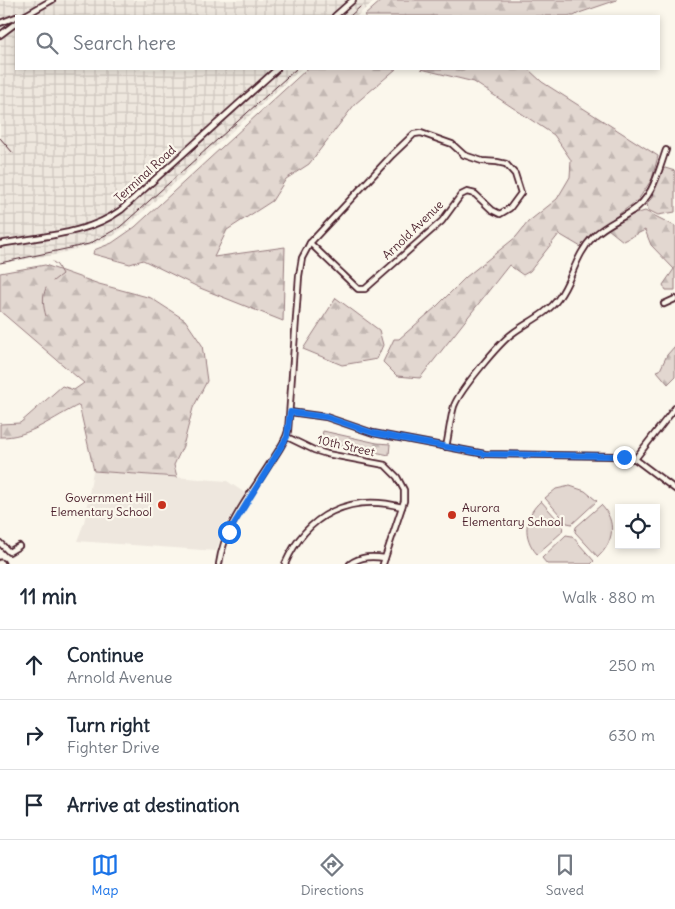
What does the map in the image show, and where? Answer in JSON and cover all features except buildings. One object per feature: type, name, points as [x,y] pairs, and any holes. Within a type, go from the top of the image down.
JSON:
[{"type":"street","points":[[26,15],[52,0]]},
{"type":"street","points":[[336,15],[353,0]]},
{"type":"street","points":[[20,15],[30,12]]},
{"type":"street","points":[[0,23],[15,17]]},
{"type":"street","points":[[0,35],[15,24]]},
{"type":"street","name":"Terminal Road","points":[[0,244],[84,229],[110,218],[275,70]]},
{"type":"street","name":"Arnold Avenue","points":[[219,564],[229,532],[287,437],[299,276],[302,258],[310,243],[414,134],[430,135],[452,144],[464,155],[482,161],[506,164],[516,174],[521,192],[510,208],[500,214],[492,210],[475,194],[467,192],[461,195],[442,220],[372,283],[361,290],[358,290],[310,243]]},
{"type":"street","points":[[446,447],[454,406],[466,387],[500,343],[558,300],[579,254],[593,237],[600,230],[641,204],[652,188],[666,150]]},
{"type":"street","points":[[664,304],[675,299]]},
{"type":"street","points":[[635,459],[675,408]]},
{"type":"street","points":[[290,412],[326,417],[373,433],[497,455],[614,456],[635,459],[675,489]]},
{"type":"street","name":"10th Street","points":[[287,437],[314,450],[385,465],[392,471],[404,490],[404,501],[383,564]]},
{"type":"street","points":[[285,564],[291,551],[308,528],[332,512],[368,502],[387,503],[402,507]]},
{"type":"street","points":[[0,543],[9,552],[19,546]]},
{"type":"street","points":[[350,564],[368,556],[385,558]]},
{"type":"shaded area","points":[[0,0],[375,0],[358,15],[15,15],[15,70],[300,70],[128,225],[113,236],[101,242],[54,255],[0,263]]},
{"type":"shaded area","name":"Government Hill Elementary School","points":[[93,471],[227,481],[245,493],[225,526],[216,551],[77,541],[84,523]]},
{"type":"green space","points":[[382,0],[617,0],[576,15],[365,15]]},
{"type":"green space","points":[[306,70],[395,70],[355,104],[309,164],[286,179],[272,201],[227,230],[214,257],[285,247],[283,321],[200,288],[143,260],[130,264],[93,254],[94,250],[112,243],[135,227]]},
{"type":"green space","points":[[425,70],[529,70],[542,82],[658,156],[652,179],[638,200],[595,232],[581,247],[559,234],[530,271],[523,275],[509,265],[420,378],[397,376],[383,362],[394,339],[399,339],[436,307],[466,277],[516,237],[528,222],[557,199],[570,177],[571,160],[554,135],[474,82]]},
{"type":"green space","points":[[665,168],[675,171],[675,212],[658,215],[648,210],[647,203],[651,199],[662,170]]},
{"type":"green space","points":[[645,211],[675,226],[675,290],[666,290],[663,285],[674,269],[651,245],[645,230],[623,241],[608,229],[632,215]]},
{"type":"green space","points":[[45,265],[99,284],[151,298],[185,320],[202,345],[207,381],[193,408],[183,446],[174,465],[177,477],[94,471],[79,405],[41,426],[21,434],[0,437],[0,424],[20,423],[62,386],[74,390],[84,383],[0,311],[0,273]]},
{"type":"green space","points":[[336,298],[379,330],[383,345],[377,359],[342,365],[303,349]]},
{"type":"green space","points":[[675,346],[675,377],[668,384],[657,371],[660,370],[667,355]]},
{"type":"green space","points":[[323,431],[390,444],[389,455],[321,441]]},
{"type":"green space","points":[[570,486],[585,491],[597,501],[572,524],[567,523],[545,498],[556,489]]},
{"type":"green space","points":[[541,501],[563,526],[562,532],[537,554],[529,541],[527,527],[531,513]]},
{"type":"green space","points":[[601,505],[610,518],[612,531],[607,545],[598,557],[575,532],[576,527]]},
{"type":"green space","points":[[566,535],[572,536],[594,561],[591,564],[547,564],[542,558]]},
{"type":"waterway","points":[[53,262],[62,274],[53,281]]},
{"type":"waterway","points":[[46,288],[43,302],[46,316]]},
{"type":"railway","points":[[351,15],[360,7]]},
{"type":"railway","points":[[0,263],[89,244],[120,227],[295,70]]},
{"type":"railway","points":[[0,138],[13,153]]},
{"type":"place","name":"Government Hill Elementary School","points":[[162,505]]},
{"type":"place","name":"Aurora Elementary School","points":[[452,515]]},
{"type":"route","points":[[229,532],[287,437],[290,412],[326,417],[373,433],[485,454],[624,457]]}]
